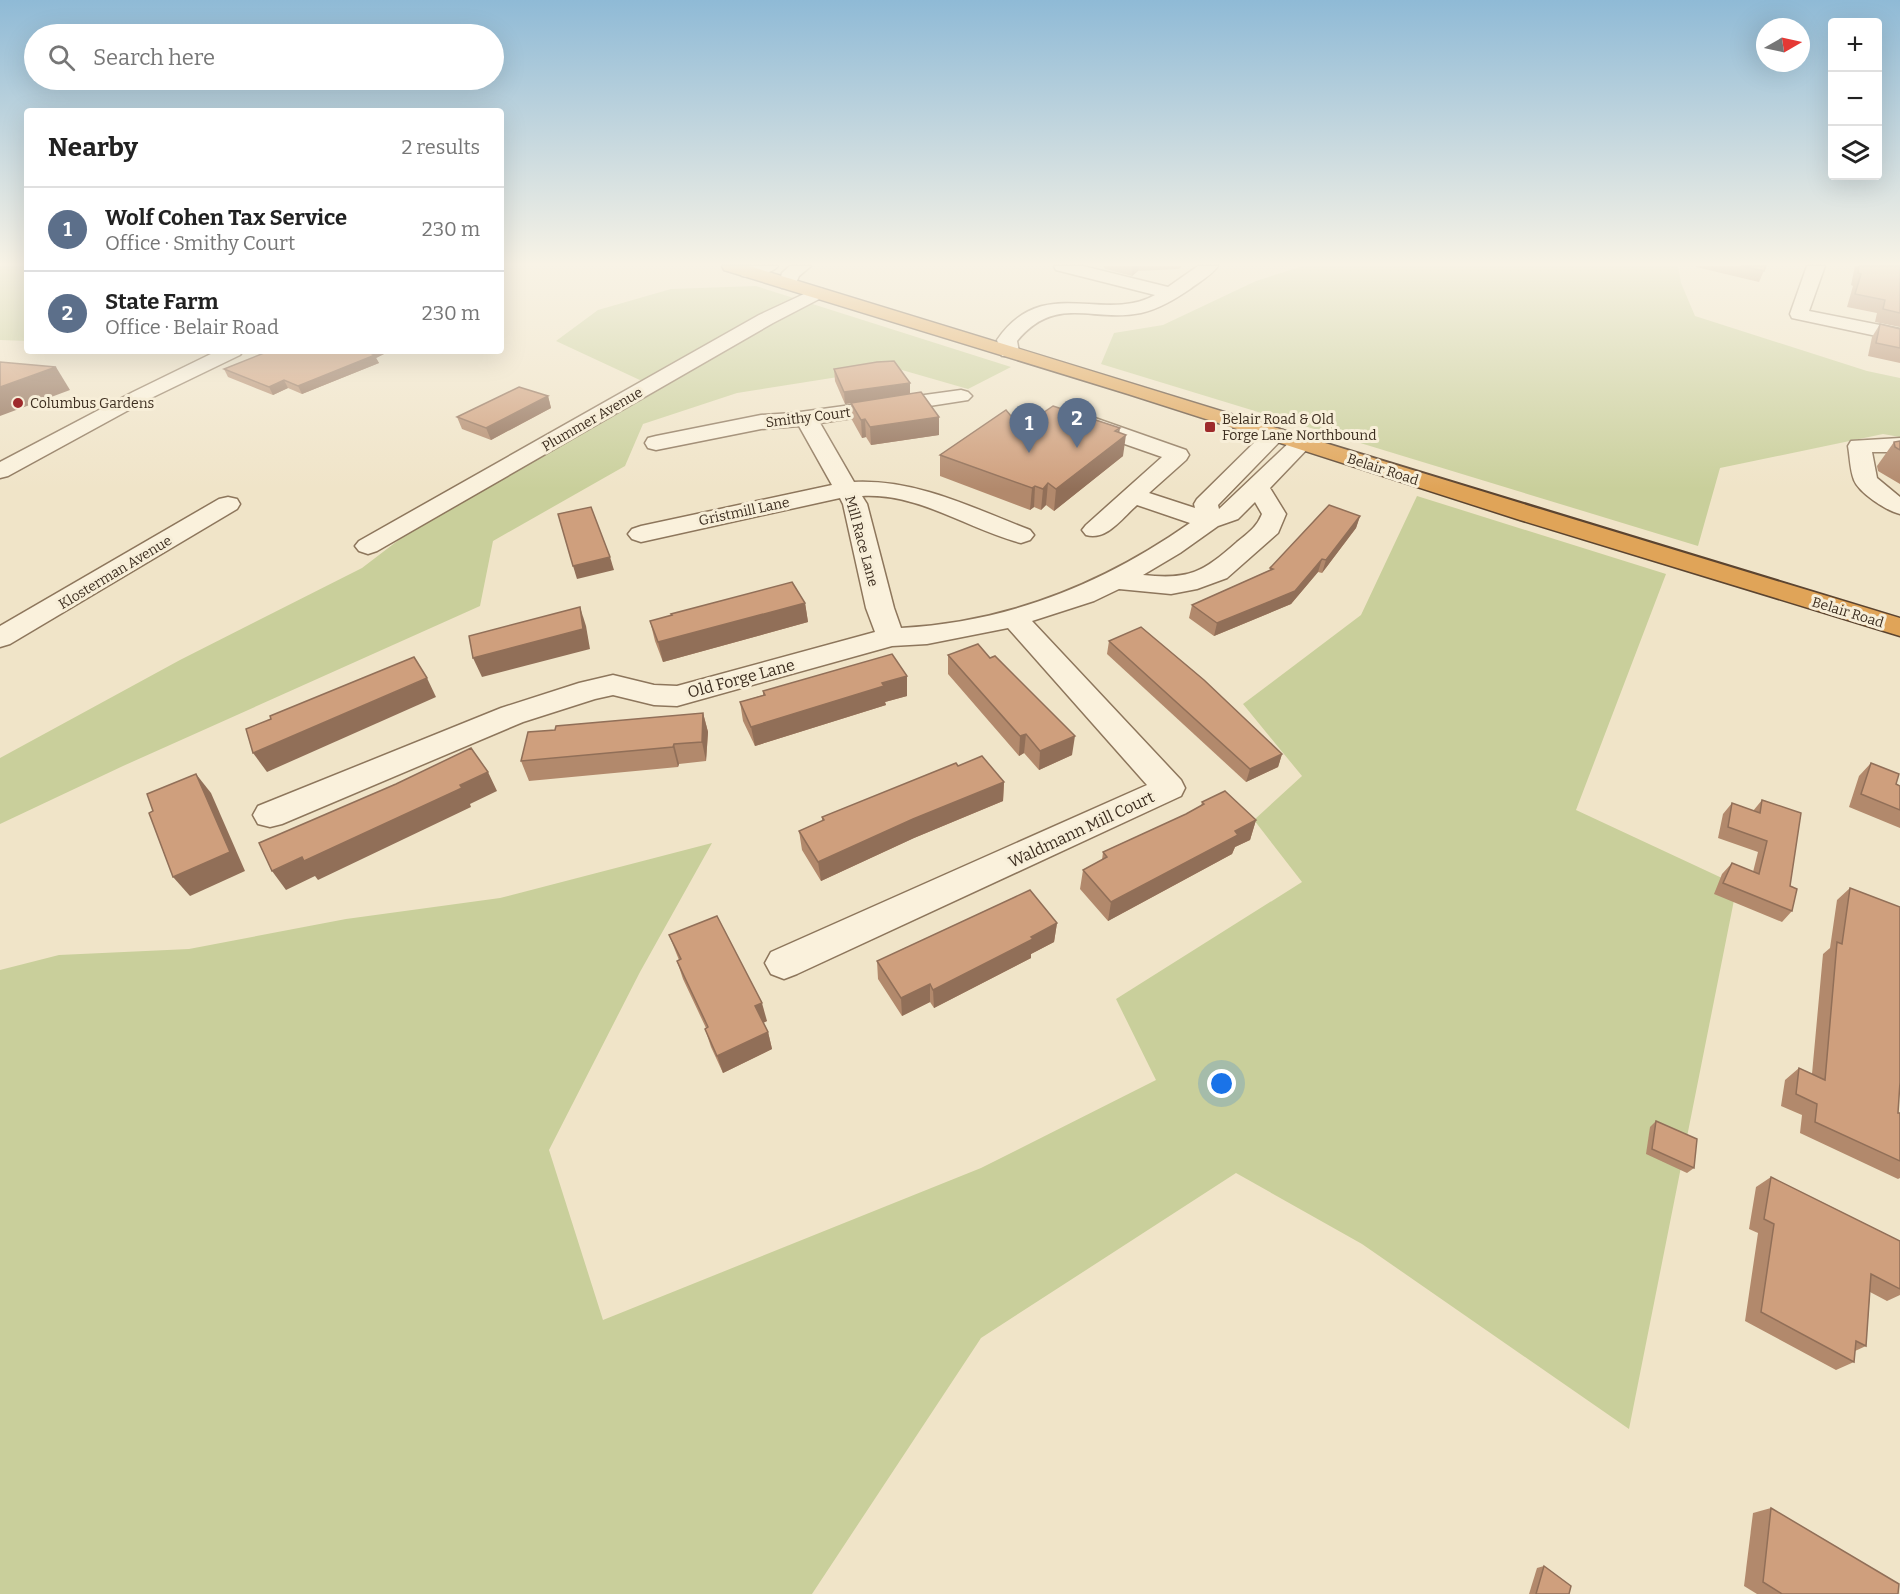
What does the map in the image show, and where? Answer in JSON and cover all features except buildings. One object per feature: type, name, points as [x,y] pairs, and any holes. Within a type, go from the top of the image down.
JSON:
[{"type":"highway","name":"Belair Road","points":[[971,340],[1529,515],[1900,627]]},
{"type":"street","name":"Plummer Avenue","points":[[368,546],[729,340]]},
{"type":"street","points":[[1007,340],[1009,352]]},
{"type":"street","points":[[0,471],[77,428],[227,354]]},
{"type":"street","points":[[132,376],[178,378]]},
{"type":"street","name":"Smithy Court","points":[[656,443],[761,422],[806,418],[962,396]]},
{"type":"street","name":"Mill Race Lane","points":[[806,418],[855,504],[880,608],[891,637]]},
{"type":"street","points":[[1076,419],[1178,454],[1095,530]]},
{"type":"street","points":[[1133,496],[1209,521],[1206,504],[1275,435]]},
{"type":"street","name":"Old Forge Lane","points":[[270,815],[451,739],[590,690],[613,685],[654,695],[677,696],[891,637],[927,635],[1014,618],[1084,595],[1116,581],[1171,548],[1209,521],[1229,514],[1302,443]]},
{"type":"street","points":[[1900,445],[1859,446],[1866,481],[1900,507]]},
{"type":"street","points":[[1116,581],[1171,586],[1188,583],[1218,572],[1269,528],[1274,514],[1271,506],[1256,486]]},
{"type":"street","name":"Gristmill Lane","points":[[641,534],[848,489],[875,488],[921,496],[1021,535]]},
{"type":"street","name":"Klosterman Avenue","points":[[0,638],[228,504]]},
{"type":"street","name":"Waldmann Mill Court","points":[[784,963],[1169,788],[1014,618]]},
{"type":"green space","points":[[927,340],[1011,367],[968,389],[895,368],[737,393],[643,424],[625,466],[493,541],[480,606],[123,766],[0,824],[0,758],[180,660],[362,568],[417,526],[657,388],[556,341]]},
{"type":"green space","points":[[1111,340],[1771,340],[1867,371],[1900,378],[1900,437],[1883,434],[1720,468],[1698,546],[1101,364]]},
{"type":"green space","points":[[1417,496],[1666,574],[1576,810],[1737,885],[1629,1429],[1362,1244],[1236,1173],[981,1338],[812,1594],[0,1594],[0,970],[59,955],[189,949],[346,919],[500,898],[712,843],[640,972],[549,1150],[603,1320],[981,1168],[1156,1080],[1116,999],[1302,882],[1254,820],[1302,776],[1243,704],[1361,615]]},
{"type":"place","name":"Columbus Gardens","points":[[18,403]]},
{"type":"place","name":"Belair Road & Old Forge Lane Northbound","points":[[1210,427]]},
{"type":"place","name":"State Farm","points":[[1077,448]]},
{"type":"place","name":"Wolf Cohen Tax Service","points":[[1029,453]]}]
